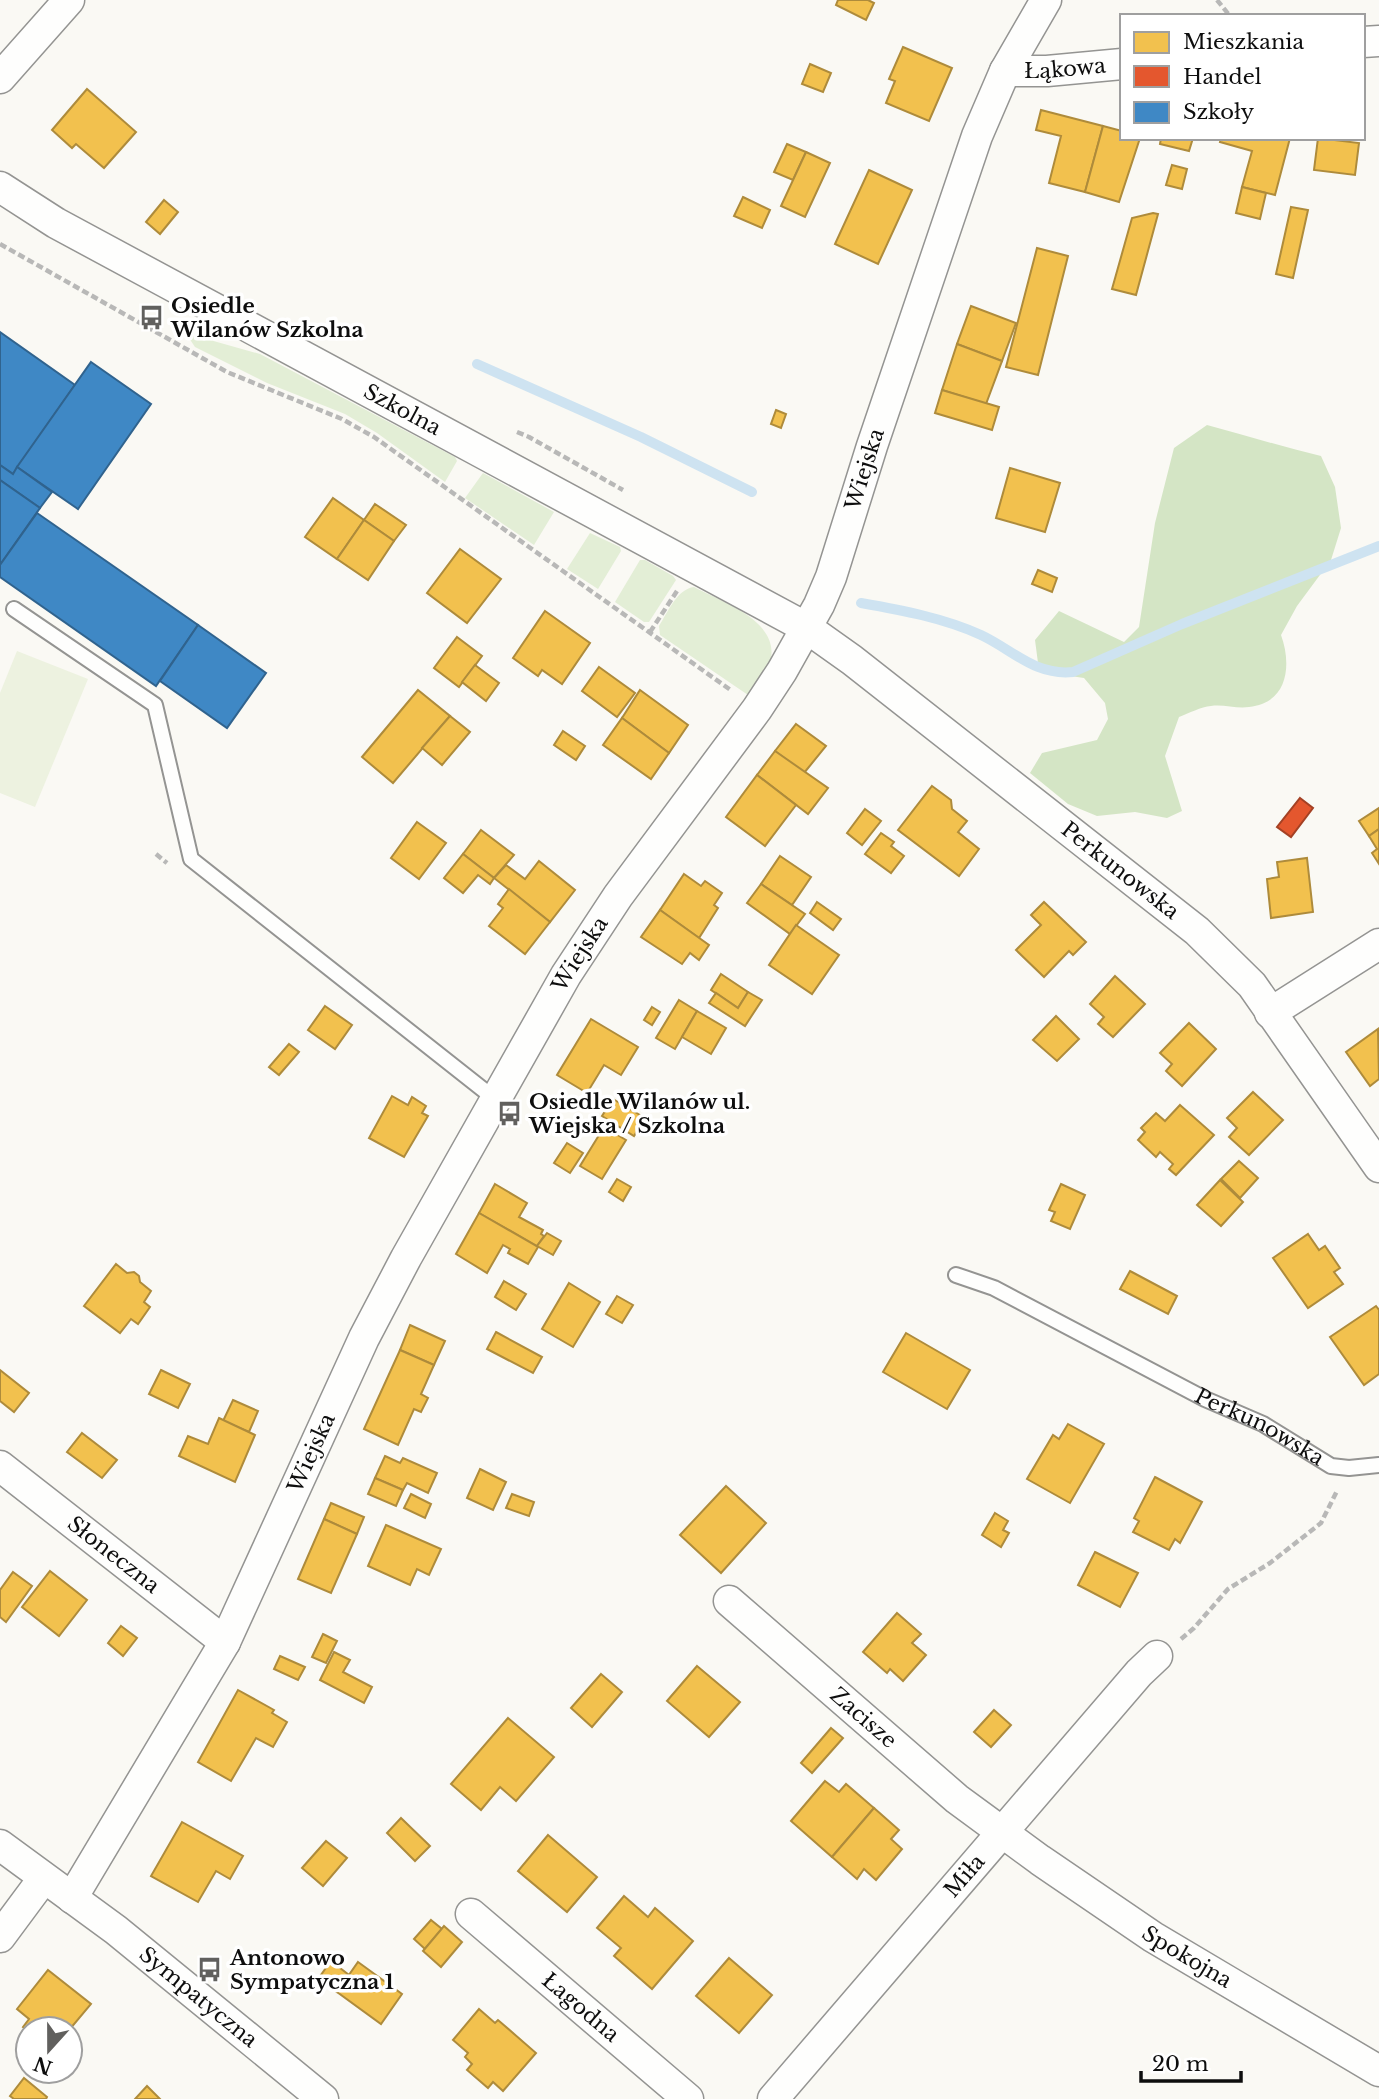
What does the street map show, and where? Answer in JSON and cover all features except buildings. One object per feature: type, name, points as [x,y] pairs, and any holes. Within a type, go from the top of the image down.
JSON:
[{"type":"street","points":[[0,78],[69,0]]},
{"type":"street","name":"Wiejska","points":[[72,1898],[225,1642],[364,1338],[495,1099],[584,945],[757,709],[807,628],[831,577],[872,446],[973,149],[1005,71],[1046,0]]},
{"type":"street","name":"Łąkowa","points":[[1005,71],[1047,71],[1120,64]]},
{"type":"street","name":"Szkolna","points":[[0,187],[56,223],[807,628]]},
{"type":"street","name":"Perkunowska","points":[[807,628],[852,660],[1197,930],[1252,985],[1379,1167]]},
{"type":"street","points":[[1270,1013],[1379,944]]},
{"type":"street","name":"Słoneczna","points":[[0,1466],[225,1642]]},
{"type":"street","name":"Zacisze","points":[[729,1601],[957,1799],[1003,1831]]},
{"type":"street","name":"Miła","points":[[773,2099],[1157,1656]]},
{"type":"street","name":"Spokojna","points":[[1003,1831],[1040,1860],[1153,1937],[1379,2071]]},
{"type":"street","name":"Sympatyczna","points":[[0,1845],[208,2004],[323,2099]]},
{"type":"street","points":[[0,1937],[43,1879]]},
{"type":"street","name":"Łagodna","points":[[471,1914],[688,2099]]},
{"type":"lane","points":[[13,609],[155,705],[191,859],[495,1099]]},
{"type":"lane","name":"Perkunowska","points":[[956,1275],[994,1288],[1205,1399],[1263,1423],[1331,1466],[1349,1468],[1379,1465]]},
{"type":"path","points":[[1217,0],[1228,14]]},
{"type":"path","points":[[0,244],[227,372],[342,419],[374,437],[757,709]]},
{"type":"path","points":[[1157,1656],[1194,1628],[1228,1589],[1270,1563],[1321,1523],[1349,1468]]},
{"type":"green space","points":[[191,332],[260,354],[455,457],[457,461],[445,482],[377,433],[345,414],[267,383],[195,347],[189,338]]},
{"type":"green space","points":[[1207,425],[1321,456],[1335,487],[1341,528],[1331,560],[1297,606],[1281,635],[1286,670],[1279,690],[1262,704],[1207,707],[1179,717],[1165,756],[1182,811],[1167,818],[1135,812],[1097,816],[1068,804],[1030,773],[1042,753],[1097,740],[1108,719],[1105,703],[1084,678],[1057,674],[1038,663],[1035,640],[1059,611],[1124,642],[1139,627],[1155,523],[1174,448]]},
{"type":"green space","points":[[483,473],[554,512],[534,545],[465,498]]},
{"type":"green space","points":[[590,533],[620,547],[621,551],[598,589],[567,569]]},
{"type":"green space","points":[[640,560],[645,560],[676,580],[649,622],[644,622],[615,602]]},
{"type":"green space","points":[[694,587],[747,615],[759,624],[767,636],[771,648],[770,663],[748,695],[660,635],[659,626],[674,602],[683,592]]},
{"type":"green space","points":[[17,651],[88,679],[35,807],[0,793],[0,693]]},
{"type":"waterway","points":[[477,364],[641,437],[752,492]]},
{"type":"waterway","points":[[861,603],[937,619],[981,635],[1036,666],[1059,672],[1073,672],[1182,624],[1379,546]]},
{"type":"place","name":"Osiedle Wilanów Szkolna","points":[[151,318]]},
{"type":"place","name":"Osiedle Wilanów ul. Wiejska / Szkolna","points":[[509,1114]]},
{"type":"place","name":"Antonowo Sympatyczna 1","points":[[210,1970]]}]
